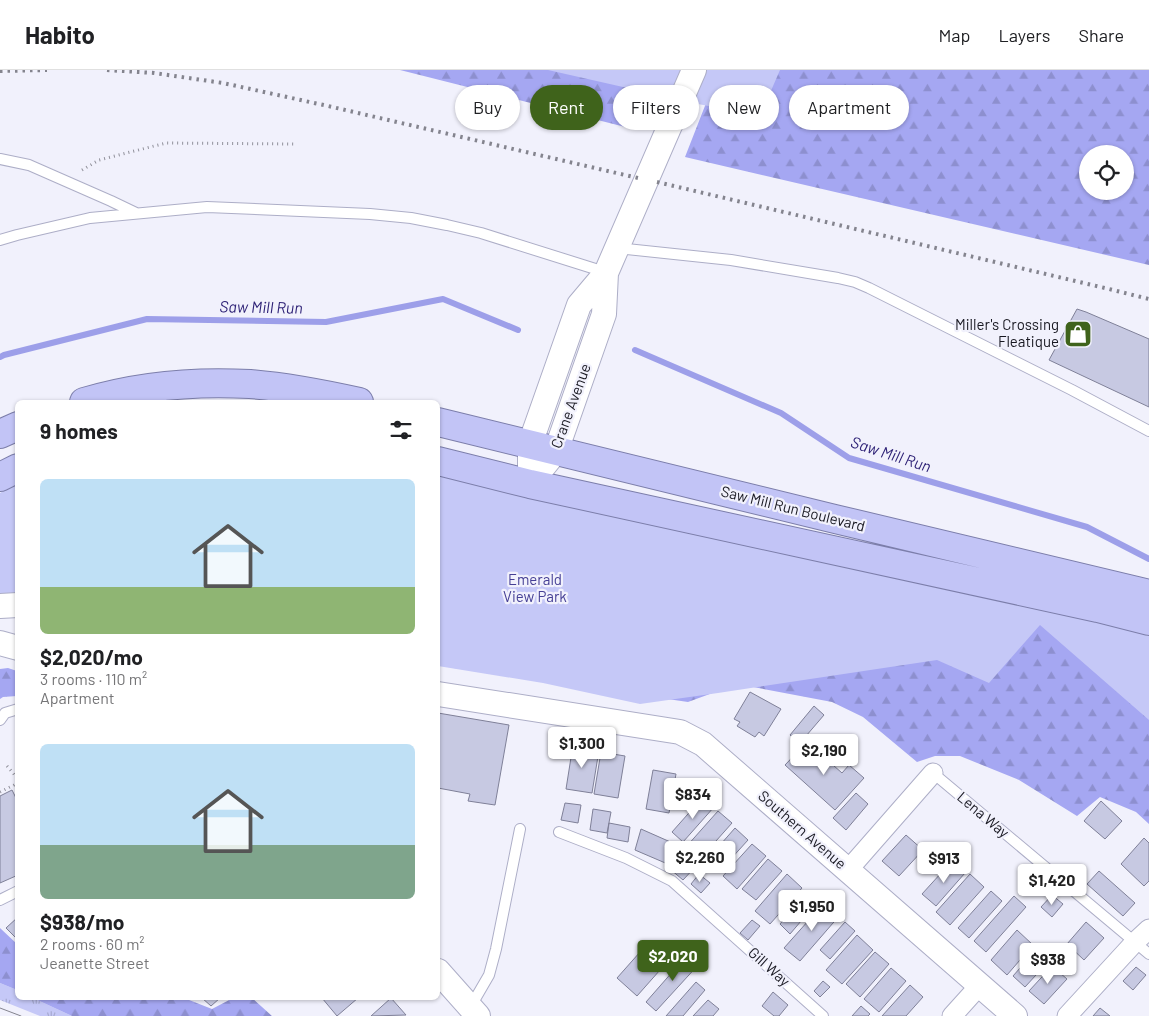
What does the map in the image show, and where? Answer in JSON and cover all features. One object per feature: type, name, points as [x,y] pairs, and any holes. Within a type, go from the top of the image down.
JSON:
[{"type":"highway","points":[[92,400],[134,391],[210,383],[250,384],[349,400]]},
{"type":"highway","name":"Saw Mill Run Boulevard","points":[[440,422],[1149,594]]},
{"type":"highway","points":[[0,434],[15,427]]},
{"type":"highway","name":"Saw Mill Run Boulevard","points":[[440,462],[530,484],[1149,621]]},
{"type":"highway","points":[[0,477],[15,470]]},
{"type":"street","name":"Crane Avenue","points":[[530,484],[530,444],[579,305],[606,273],[694,70]]},
{"type":"street","name":"Crane Avenue","points":[[530,484],[556,450],[604,314],[606,273]]},
{"type":"street","points":[[0,606],[15,605]]},
{"type":"street","points":[[0,643],[15,647]]},
{"type":"street","name":"Southern Avenue","points":[[440,694],[680,732],[703,744],[1015,1016]]},
{"type":"street","points":[[848,870],[933,773]]},
{"type":"street","points":[[1067,1016],[1142,948],[1149,929]]},
{"type":"street","points":[[440,972],[474,1012]]},
{"type":"street","points":[[952,1016],[980,985]]},
{"type":"lane","points":[[0,159],[29,165],[136,214]]},
{"type":"lane","points":[[0,240],[90,218],[208,206],[370,214],[411,218],[481,233],[606,273]]},
{"type":"lane","points":[[616,248],[731,260],[855,282],[1072,390],[1149,432]]},
{"type":"lane","points":[[0,720],[5,713],[15,710]]},
{"type":"lane","name":"Lena Way","points":[[933,773],[1142,948]]},
{"type":"lane","points":[[474,1012],[496,949],[520,829]]},
{"type":"lane","name":"Gill Way","points":[[559,832],[626,858],[672,881],[823,1016]]},
{"type":"lane","points":[[0,900],[15,892]]},
{"type":"path","points":[[65,181],[98,160],[166,143],[294,144]]},
{"type":"path","points":[[7,766],[15,777]]},
{"type":"path","points":[[0,792],[15,784]]},
{"type":"green space","points":[[400,70],[658,70],[653,85],[613,85],[613,124],[603,121],[603,85],[530,85],[530,103],[520,100],[520,85],[459,85]]},
{"type":"green space","points":[[548,70],[780,70],[773,85],[709,85],[709,106],[699,104],[699,85],[614,85]]},
{"type":"green space","points":[[719,70],[1149,70],[1149,265],[685,157],[696,130],[699,130],[699,121],[709,96],[709,130],[779,130],[779,85],[713,85]]},
{"type":"green space","name":"Emerald View Park","points":[[440,472],[1113,625],[1149,636],[1149,720],[1040,625],[989,683],[937,660],[640,704],[543,683],[440,666]]},
{"type":"green space","points":[[15,484],[15,602],[0,595],[0,493]]},
{"type":"green space","name":"Emerald View Park","points":[[440,493],[993,611],[1149,653],[1149,824],[1136,812],[1100,797],[1077,816],[1019,780],[960,756],[935,756],[917,762],[863,717],[832,702],[737,684],[688,702],[454,668],[440,515]]},
{"type":"green space","points":[[8,668],[15,670],[15,696],[0,699],[0,669]]},
{"type":"green space","points":[[0,928],[15,942],[15,989],[0,983]]},
{"type":"green space","points":[[0,983],[15,989],[15,1000],[37,1000],[72,1016],[40,1016],[0,1000]]},
{"type":"green space","points":[[37,1000],[189,1000],[212,1009],[229,1000],[254,1000],[272,1016],[72,1016]]},
{"type":"building","points":[[1077,309],[1149,339],[1149,407],[1049,360]]},
{"type":"building","points":[[750,692],[781,709],[764,736],[759,732],[755,737],[737,726],[740,722],[734,719]]},
{"type":"building","points":[[814,706],[824,715],[800,743],[790,735]]},
{"type":"building","points":[[440,713],[509,725],[495,805],[468,801],[470,794],[440,788]]},
{"type":"building","points":[[807,742],[842,773],[849,765],[864,778],[835,810],[785,765]]},
{"type":"building","points":[[573,745],[599,750],[592,793],[566,789]]},
{"type":"building","points":[[601,752],[625,756],[618,798],[594,794]]},
{"type":"building","points":[[653,770],[676,774],[669,813],[646,809]]},
{"type":"building","points":[[12,790],[15,796],[15,876],[0,883],[0,796]]},
{"type":"building","points":[[856,793],[868,804],[846,830],[833,818]]},
{"type":"building","points":[[703,797],[714,807],[683,842],[672,832]]},
{"type":"building","points":[[1101,801],[1122,821],[1105,839],[1084,821]]},
{"type":"building","points":[[565,803],[581,805],[578,823],[561,820]]},
{"type":"building","points":[[593,809],[611,812],[607,833],[590,830]]},
{"type":"building","points":[[718,811],[732,823],[700,859],[686,847]]},
{"type":"building","points":[[609,823],[630,827],[628,842],[607,838]]},
{"type":"building","points":[[735,828],[748,840],[719,872],[706,861]]},
{"type":"building","points":[[641,829],[675,844],[670,865],[635,850]]},
{"type":"building","points":[[906,835],[923,850],[899,876],[882,861]]},
{"type":"building","points":[[1144,838],[1149,843],[1149,881],[1144,886],[1121,864]]},
{"type":"building","points":[[752,844],[766,856],[737,889],[723,876]]},
{"type":"building","points":[[683,854],[697,865],[683,880],[670,869]]},
{"type":"building","points":[[768,859],[782,871],[756,900],[742,889]]},
{"type":"building","points":[[952,861],[965,873],[936,906],[922,894]]},
{"type":"building","points":[[1099,871],[1135,903],[1123,916],[1087,884]]},
{"type":"building","points":[[699,874],[710,883],[701,893],[691,884]]},
{"type":"building","points":[[787,874],[802,888],[770,924],[755,911]]},
{"type":"building","points":[[970,874],[984,887],[950,925],[936,912]]},
{"type":"building","points":[[809,891],[819,900],[790,934],[780,924]]},
{"type":"building","points":[[991,891],[1002,901],[969,938],[958,928]]},
{"type":"building","points":[[1052,895],[1063,904],[1052,917],[1041,907]]},
{"type":"building","points":[[1014,896],[1026,907],[986,952],[974,941]]},
{"type":"building","points":[[825,902],[840,915],[800,961],[784,948]]},
{"type":"building","points":[[15,920],[15,937],[6,928]]},
{"type":"building","points":[[752,920],[760,926],[748,940],[740,933]]},
{"type":"building","points":[[845,922],[855,931],[830,959],[820,950]]},
{"type":"building","points":[[1086,922],[1104,938],[1084,960],[1067,944]]},
{"type":"building","points":[[1017,930],[1033,945],[1007,975],[991,960]]},
{"type":"building","points":[[857,935],[873,950],[842,984],[826,970]]},
{"type":"building","points":[[648,943],[668,961],[637,996],[617,978]]},
{"type":"building","points":[[1035,951],[1048,962],[1025,987],[1013,976]]},
{"type":"building","points":[[875,952],[889,964],[860,997],[846,984]]},
{"type":"building","points":[[688,954],[699,964],[656,1011],[646,1002]]},
{"type":"building","points":[[1052,966],[1067,979],[1044,1004],[1029,991]]},
{"type":"building","points":[[1136,967],[1146,975],[1133,990],[1123,981]]},
{"type":"building","points":[[891,968],[906,981],[879,1012],[864,999]]},
{"type":"building","points":[[823,981],[830,987],[820,997],[814,991]]},
{"type":"building","points":[[696,982],[705,990],[683,1016],[666,1016]]},
{"type":"building","points":[[910,985],[923,997],[906,1016],[882,1016]]},
{"type":"building","points":[[773,992],[788,1005],[779,1016],[774,1016],[762,1006]]},
{"type":"building","points":[[204,1000],[218,1000],[211,1006]]},
{"type":"building","points":[[324,1000],[356,1000],[337,1016]]},
{"type":"building","points":[[389,1000],[393,1000],[406,1015],[371,1016]]},
{"type":"building","points":[[708,1000],[719,1009],[713,1016],[693,1016]]},
{"type":"building","points":[[861,1006],[870,1014],[868,1016],[852,1016]]},
{"type":"building","points":[[1100,1008],[1110,1016],[1093,1016]]},
{"type":"waterway","name":"Saw Mill Run","points":[[0,357],[147,319],[326,322],[443,299],[518,330]]},
{"type":"waterway","name":"Saw Mill Run","points":[[635,350],[781,413],[849,458],[1087,527],[1149,559]]},
{"type":"tram line","points":[[0,1008],[21,1016]]},
{"type":"railway","points":[[0,71],[47,70]]},
{"type":"railway","points":[[107,70],[154,73],[223,83],[638,178]]},
{"type":"railway","points":[[657,182],[1149,299]]},
{"type":"place","name":"Miller's Crossing Fleatique","points":[[1078,334]]}]
